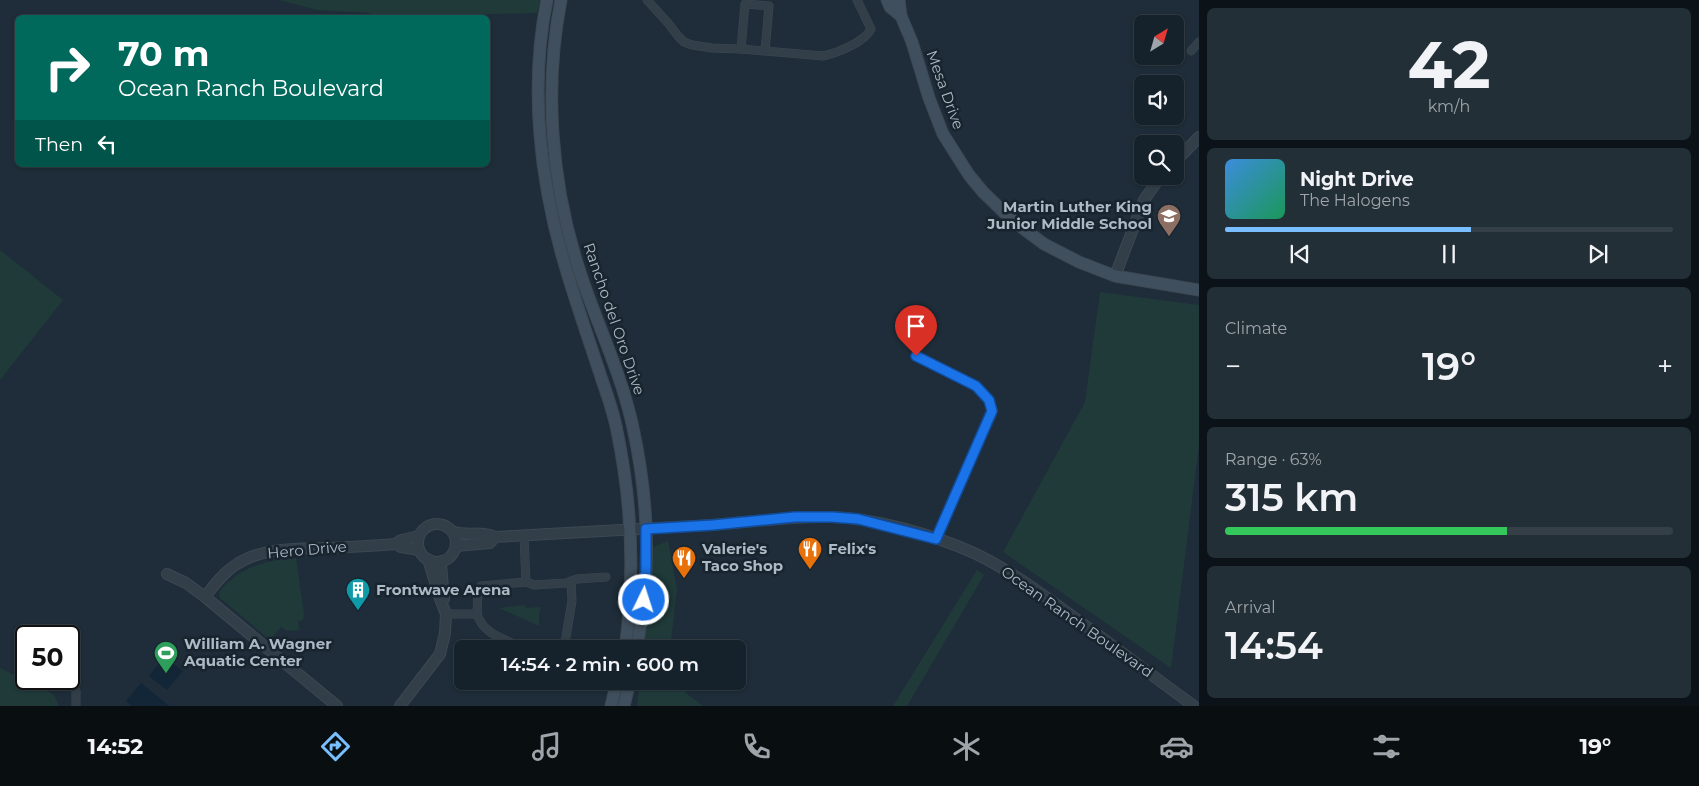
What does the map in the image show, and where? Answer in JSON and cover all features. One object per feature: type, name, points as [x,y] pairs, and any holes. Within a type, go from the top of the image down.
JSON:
[{"type":"main road","name":"Rancho del Oro Drive","points":[[547,0],[539,81],[543,164],[556,234],[617,430],[627,489],[630,530],[630,594],[625,640]]},
{"type":"main road","name":"Rancho del Oro Drive","points":[[561,0],[555,41],[552,93],[558,176],[568,232],[578,265],[616,366],[628,408],[642,482],[646,529],[646,569],[638,640]]},
{"type":"main road","name":"Mesa Drive","points":[[887,0],[890,7],[901,16]]},
{"type":"main road","name":"Mesa Drive","points":[[900,0],[901,16],[912,42],[929,98],[943,134],[969,175],[983,192],[1014,221],[1044,244],[1079,262],[1114,276],[1199,290]]},
{"type":"main road","points":[[611,706],[615,690]]},
{"type":"main road","points":[[624,706],[628,690]]},
{"type":"street","points":[[647,0],[684,42],[692,45],[823,56],[832,54],[864,39],[868,35],[871,29],[857,0]]},
{"type":"street","points":[[741,49],[745,4],[769,6],[765,51]]},
{"type":"street","points":[[1191,51],[1199,42]]},
{"type":"street","points":[[1184,153],[1199,137]]},
{"type":"street","points":[[1114,276],[1144,200],[1155,185]]},
{"type":"street","points":[[916,356],[976,386],[989,400],[992,411],[936,539]]},
{"type":"street","name":"Ocean Ranch Boulevard","points":[[495,538],[713,525],[795,517],[858,519],[936,539],[973,553],[1016,576],[1194,706]]},
{"type":"street","points":[[452,531],[456,546],[451,555],[442,561],[432,561],[419,550],[419,536],[425,528],[433,524],[443,525],[457,533],[489,534],[495,538],[490,543],[456,546]]},
{"type":"street","name":"Hero Drive","points":[[396,544],[400,540],[419,536]]},
{"type":"street","points":[[524,536],[526,582]]},
{"type":"street","name":"Hero Drive","points":[[205,596],[226,573],[237,564],[253,556],[295,549],[396,544],[401,547],[419,550]]},
{"type":"street","points":[[428,559],[444,611]]},
{"type":"street","points":[[400,706],[440,654],[445,633],[442,561]]},
{"type":"street","points":[[167,574],[186,583],[205,596],[337,706]]},
{"type":"street","points":[[507,640],[486,630],[479,622],[477,614],[478,590],[481,586],[526,582],[534,585],[566,583],[577,579],[606,577]]},
{"type":"street","points":[[566,640],[572,601],[571,581]]},
{"type":"street","points":[[444,611],[477,614]]},
{"type":"street","points":[[76,691],[76,706]]},
{"type":"green space","points":[[279,0],[540,0],[537,13],[374,15],[369,13],[317,10]]},
{"type":"green space","points":[[0,250],[63,300],[0,380]]},
{"type":"green space","points":[[1100,292],[1199,305],[1199,445],[1171,668],[1003,552],[1085,402]]},
{"type":"green space","points":[[668,541],[677,589],[671,640],[644,640],[653,547]]},
{"type":"green space","points":[[296,558],[304,614],[303,620],[298,621],[299,630],[287,631],[281,627],[270,640],[220,598],[219,592],[235,576],[253,566]]},
{"type":"green space","points":[[977,570],[984,575],[907,706],[893,706]]},
{"type":"green space","points":[[525,605],[526,608],[541,607],[539,626],[499,608]]},
{"type":"green space","points":[[0,668],[15,676],[15,690],[44,690],[54,695],[59,706],[0,706]]},
{"type":"green space","points":[[639,690],[685,690],[703,706],[637,706]]},
{"type":"water","name":"William A. Wagner Aquatic Center","points":[[164,657],[183,671],[167,690],[149,676]]},
{"type":"water","points":[[141,683],[169,706],[132,706],[126,701]]},
{"type":"place","name":"Martin Luther King Junior Middle School","points":[[1169,237]]},
{"type":"place","name":"Felix's","points":[[810,570]]},
{"type":"place","name":"Valerie's Taco Shop","points":[[684,579]]},
{"type":"place","name":"Frontwave Arena","points":[[358,611]]},
{"type":"place","name":"William A. Wagner Aquatic Center","points":[[166,674]]},
{"type":"route","points":[[644,600],[646,529],[795,517],[832,517],[858,519],[936,539],[992,411],[989,400],[976,386],[916,356]]}]
